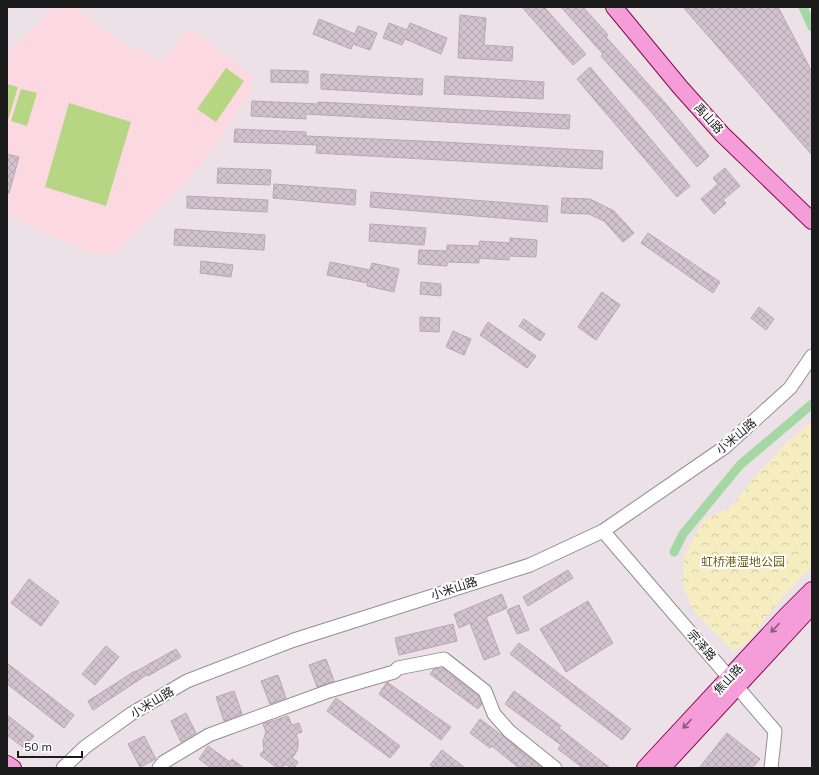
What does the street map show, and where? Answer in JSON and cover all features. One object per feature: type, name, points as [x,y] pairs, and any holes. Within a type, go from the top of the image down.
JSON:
[{"type":"main road","name":"禹山路","points":[[614,7],[680,87],[722,134],[812,222]]},
{"type":"main road","name":"禹山路","points":[[626,7],[728,128],[812,208]]},
{"type":"main road","name":"焦山路","points":[[662,768],[786,616],[812,590]]},
{"type":"main road","name":"焦山路","points":[[645,768],[812,605]]},
{"type":"main road","points":[[7,764],[13,768]]},
{"type":"street","name":"小米山路","points":[[63,768],[85,747],[130,714],[187,681],[294,640],[530,564],[603,531],[725,447],[790,388],[812,356]]},
{"type":"street","name":"宗泽路","points":[[603,531],[775,731],[771,768]]},
{"type":"street","points":[[159,768],[164,762],[209,735],[329,691],[394,672],[398,668],[444,659],[485,691],[494,714],[509,731],[555,768]]},
{"type":"shaded area","points":[[54,7],[76,7],[107,33],[161,62],[189,28],[254,76],[250,94],[207,157],[187,180],[113,255],[91,253],[7,216],[7,52]]},
{"type":"green space","points":[[226,68],[244,81],[216,122],[197,109]]},
{"type":"green space","points":[[7,84],[18,87],[8,120],[7,119]]},
{"type":"green space","points":[[21,89],[37,93],[27,126],[11,121]]},
{"type":"green space","points":[[69,103],[131,122],[106,206],[45,187]]},
{"type":"green space","name":"虹桥港湿地公园","points":[[812,422],[812,566],[787,591],[747,642],[733,651],[692,609],[682,583],[685,554],[704,519],[730,508],[755,477],[786,443]]},
{"type":"building","points":[[522,7],[544,7],[586,54],[573,65]]},
{"type":"building","points":[[561,7],[583,7],[608,35],[606,37],[666,104],[709,156],[697,167],[647,107],[601,56],[603,54]]},
{"type":"building","points":[[683,7],[778,7],[812,72],[812,155]]},
{"type":"building","points":[[460,15],[486,18],[484,45],[513,47],[512,61],[458,58]]},
{"type":"building","points":[[319,19],[355,34],[358,26],[377,33],[370,50],[353,44],[351,49],[313,34]]},
{"type":"building","points":[[389,23],[407,30],[410,23],[447,38],[441,54],[405,39],[402,45],[383,38]]},
{"type":"building","points":[[590,67],[690,186],[677,197],[577,79]]},
{"type":"building","points":[[271,70],[308,71],[308,83],[271,82]]},
{"type":"building","points":[[321,74],[423,79],[422,95],[321,89]]},
{"type":"building","points":[[445,76],[544,82],[543,99],[444,94]]},
{"type":"building","points":[[252,101],[318,104],[318,102],[570,115],[569,129],[306,114],[306,119],[251,116]]},
{"type":"building","points":[[235,129],[306,132],[306,136],[603,151],[602,169],[316,153],[317,145],[234,142]]},
{"type":"building","points":[[7,154],[19,157],[9,193],[7,193]]},
{"type":"building","points":[[218,168],[271,170],[270,185],[217,183]]},
{"type":"building","points":[[725,168],[740,186],[723,200],[726,203],[714,214],[701,199],[718,184],[713,178]]},
{"type":"building","points":[[274,184],[356,190],[355,205],[273,198]]},
{"type":"building","points":[[371,192],[548,206],[547,222],[370,207]]},
{"type":"building","points":[[187,196],[268,200],[267,212],[187,208]]},
{"type":"building","points":[[562,198],[590,199],[614,211],[634,233],[623,242],[604,221],[589,214],[561,213]]},
{"type":"building","points":[[370,224],[426,228],[424,245],[369,241]]},
{"type":"building","points":[[175,229],[265,235],[264,250],[174,245]]},
{"type":"building","points":[[648,233],[720,282],[713,293],[641,243]]},
{"type":"building","points":[[510,238],[537,240],[536,257],[509,256],[509,260],[479,258],[479,263],[447,262],[447,266],[418,264],[419,250],[447,251],[447,245],[479,246],[480,241],[510,243]]},
{"type":"building","points":[[201,261],[233,265],[231,277],[200,273]]},
{"type":"building","points":[[330,262],[370,270],[372,263],[399,269],[394,292],[367,286],[368,283],[327,275]]},
{"type":"building","points":[[421,282],[441,284],[441,296],[420,294]]},
{"type":"building","points":[[602,292],[620,305],[596,340],[578,327]]},
{"type":"building","points":[[759,307],[774,319],[766,330],[751,318]]},
{"type":"building","points":[[420,317],[440,318],[439,332],[420,331]]},
{"type":"building","points":[[524,319],[545,334],[540,341],[519,326]]},
{"type":"building","points":[[488,322],[536,356],[527,368],[480,335]]},
{"type":"building","points":[[453,331],[471,339],[464,355],[446,347]]},
{"type":"building","points":[[568,570],[573,578],[528,606],[523,597]]},
{"type":"building","points":[[29,579],[59,602],[41,626],[11,603]]},
{"type":"building","points":[[502,594],[507,608],[486,617],[500,654],[484,660],[470,623],[459,628],[454,614]]},
{"type":"building","points":[[588,601],[613,643],[566,672],[540,629]]},
{"type":"building","points":[[519,605],[529,630],[517,634],[507,610]]},
{"type":"building","points":[[453,624],[457,641],[399,655],[395,638]]},
{"type":"building","points":[[519,643],[631,729],[622,740],[510,654]]},
{"type":"building","points":[[106,646],[119,657],[95,685],[82,674]]},
{"type":"building","points":[[176,649],[181,657],[148,676],[148,674],[93,710],[88,701],[135,671]]},
{"type":"building","points":[[326,659],[334,681],[317,687],[309,665]]},
{"type":"building","points":[[7,663],[74,715],[64,728],[7,684]]},
{"type":"building","points":[[442,668],[478,696],[482,704],[478,709],[430,674],[434,669]]},
{"type":"building","points":[[278,675],[286,698],[270,704],[261,681]]},
{"type":"building","points":[[387,682],[451,727],[441,740],[379,694]]},
{"type":"building","points":[[234,691],[242,714],[224,721],[216,697]]},
{"type":"building","points":[[514,691],[561,726],[559,728],[610,768],[583,768],[558,749],[561,745],[505,704]]},
{"type":"building","points":[[336,698],[400,746],[390,758],[327,711]]},
{"type":"building","points":[[186,713],[196,733],[181,742],[171,721]]},
{"type":"building","points":[[7,715],[34,736],[24,748],[7,735]]},
{"type":"building","points":[[288,716],[292,725],[299,723],[302,732],[296,734],[298,746],[297,751],[292,758],[298,762],[294,768],[291,768],[285,764],[282,768],[277,768],[260,755],[264,750],[263,741],[266,732],[263,724]]},
{"type":"building","points":[[480,719],[542,768],[519,768],[492,746],[490,748],[470,733]]},
{"type":"building","points":[[727,733],[760,759],[752,768],[699,768]]},
{"type":"building","points":[[144,736],[156,759],[140,767],[128,744]]},
{"type":"building","points":[[208,746],[230,762],[232,759],[244,768],[211,768],[199,759]]},
{"type":"building","points":[[442,750],[465,768],[434,768],[430,765]]},
{"type":"waterway","points":[[803,7],[812,27]]},
{"type":"waterway","points":[[674,552],[683,534],[740,465],[812,404]]}]
